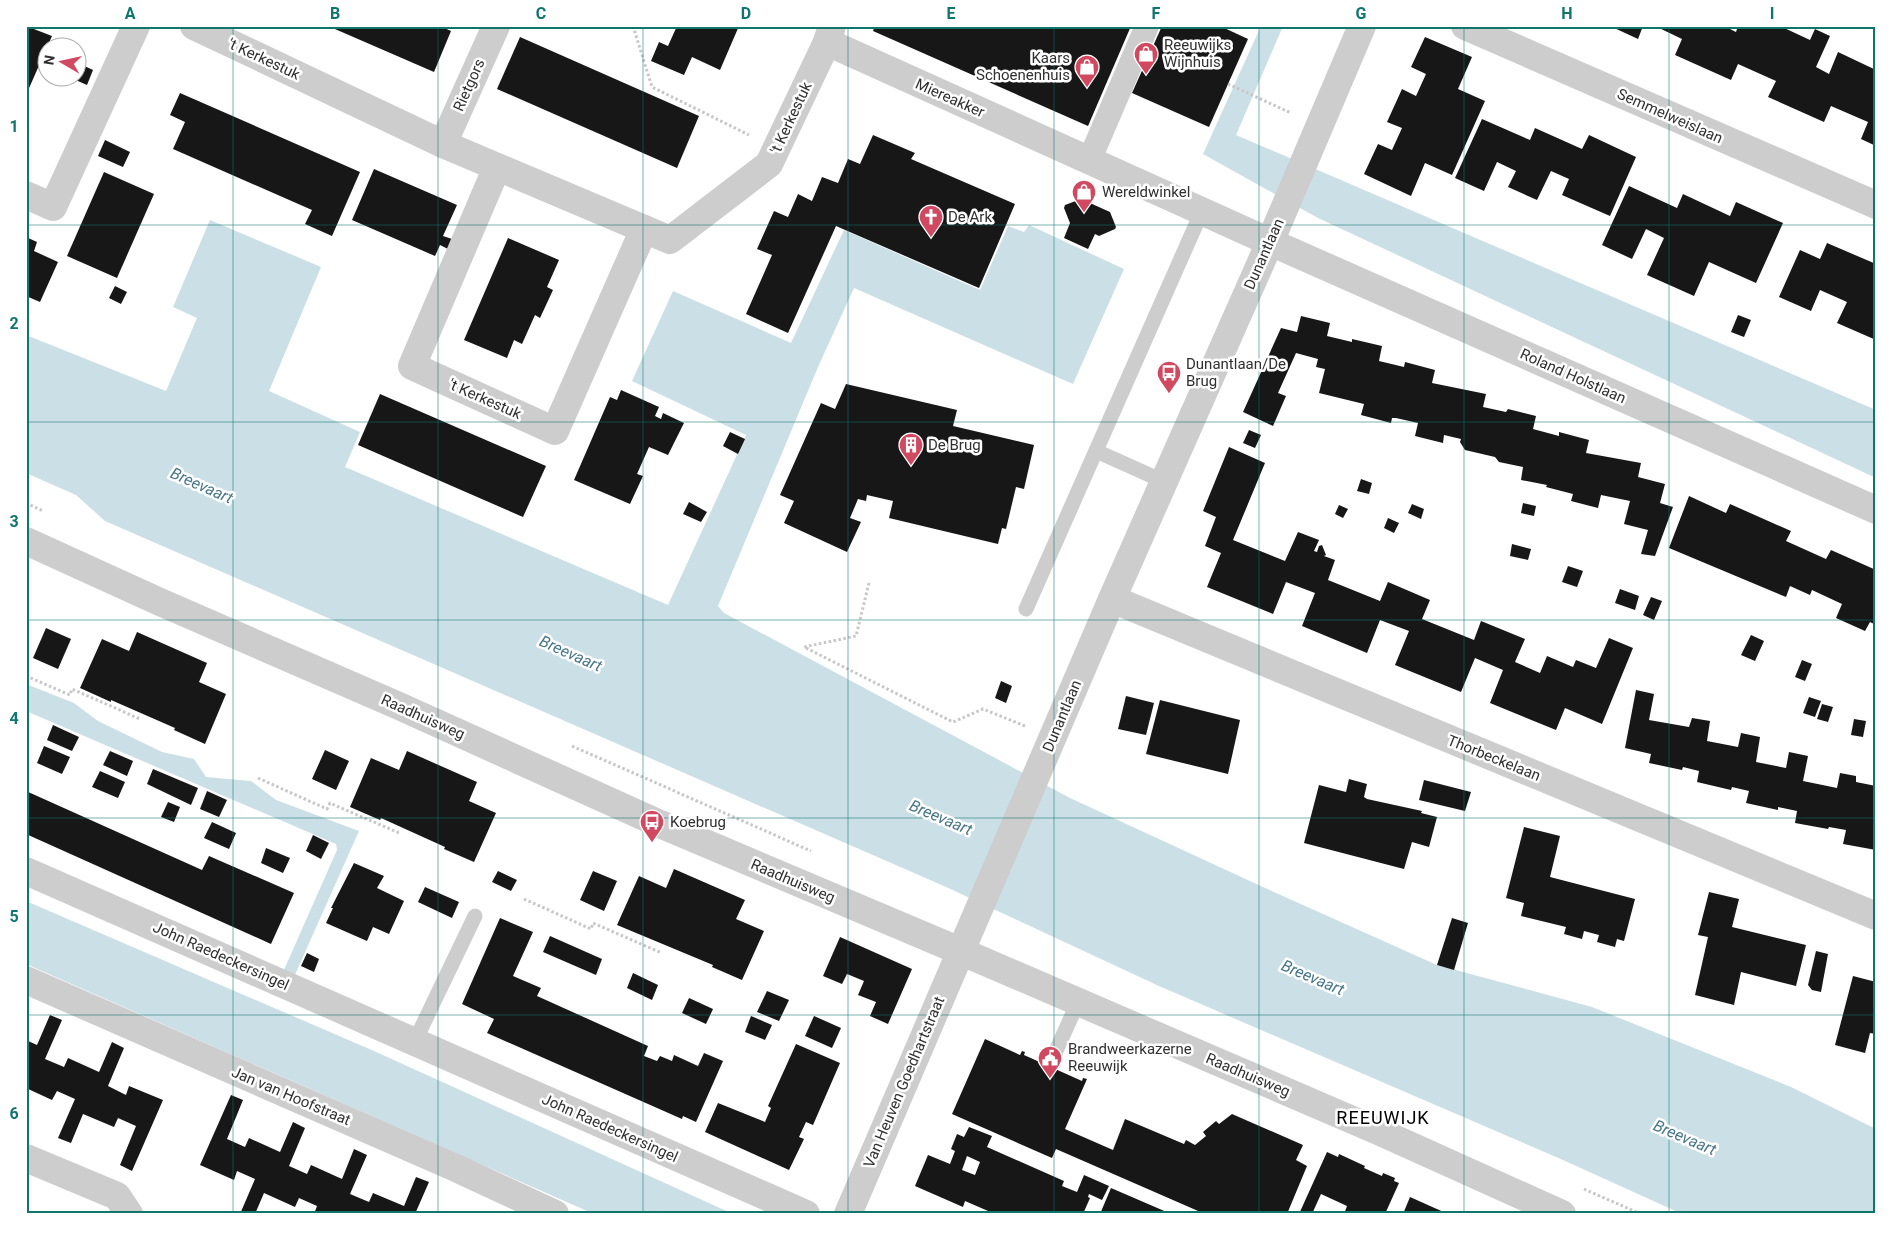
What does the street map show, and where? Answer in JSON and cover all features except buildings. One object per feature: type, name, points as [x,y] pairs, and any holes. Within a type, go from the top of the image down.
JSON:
[{"type":"street","points":[[26,195],[53,207],[136,26]]},
{"type":"street","name":"'t Kerkestuk","points":[[194,26],[443,144],[670,240],[769,164],[830,34]]},
{"type":"street","name":"Rietgors","points":[[443,144],[496,26]]},
{"type":"street","points":[[1089,161],[1147,26]]},
{"type":"street","name":"Dunantlaan","points":[[960,951],[1163,481],[1285,208],[1362,26]]},
{"type":"street","name":"Semmelweislaan","points":[[1464,26],[1876,205]]},
{"type":"street","name":"Miereakker","points":[[830,34],[1089,161],[1270,242]]},
{"type":"street","name":"'t Kerkestuk","points":[[497,167],[412,366],[555,431],[644,229]]},
{"type":"street","name":"Roland Holstlaan","points":[[1270,242],[1876,510]]},
{"type":"street","name":"Raadhuisweg","points":[[26,541],[660,824],[1378,1131],[1562,1214]]},
{"type":"street","name":"Thorbeckelaan","points":[[1112,600],[1876,916]]},
{"type":"street","name":"John Raedeckersingel","points":[[26,871],[806,1214]]},
{"type":"street","name":"Van Heuven Goedhartstraat","points":[[848,1214],[960,951]]},
{"type":"street","name":"Jan van Hoofstraat","points":[[26,980],[539,1210]]},
{"type":"street","points":[[26,1158],[117,1196],[128,1214]]},
{"type":"lane","points":[[1026,609],[1202,211]]},
{"type":"lane","points":[[1096,451],[1163,481]]},
{"type":"lane","points":[[415,1041],[475,916]]},
{"type":"lane","points":[[1051,1062],[1078,1002]]},
{"type":"path","points":[[633,26],[652,87],[777,148]]},
{"type":"path","points":[[1228,84],[1264,101]]},
{"type":"path","points":[[869,583],[856,636],[804,647],[953,722],[983,709],[1052,738]]},
{"type":"path","points":[[26,676],[70,695],[72,689],[140,719]]},
{"type":"path","points":[[258,778],[327,809],[330,803],[399,833]]},
{"type":"path","points":[[524,899],[590,929],[593,923],[662,953]]},
{"type":"water","points":[[1261,26],[1283,26],[1236,135],[1876,410],[1876,478],[1318,218],[1203,154]]},
{"type":"water","name":"Breevaart","points":[[210,220],[321,267],[269,391],[360,432],[345,467],[668,605],[746,435],[632,381],[673,291],[791,343],[844,230],[980,290],[1008,226],[1024,232],[1029,225],[1124,269],[1073,384],[854,288],[818,367],[718,606],[724,613],[1070,798],[1263,887],[1437,965],[1592,1007],[1791,1087],[1876,1129],[1876,1214],[1682,1214],[1563,1160],[1159,986],[944,886],[105,521],[76,495],[26,473],[26,335],[166,391],[197,318],[173,307]]},
{"type":"water","points":[[26,684],[74,703],[98,721],[162,752],[194,759],[206,777],[251,781],[276,800],[359,831],[294,977],[283,972],[337,850],[336,844],[26,711]]},
{"type":"water","points":[[26,901],[374,1051],[733,1214],[594,1214],[26,964]]},
{"type":"place","name":"Reeuwijks Wijnhuis","points":[[1146,75]]},
{"type":"place","name":"Kaars Schoenenhuis","points":[[1087,88]]},
{"type":"place","name":"Wereldwinkel","points":[[1084,213]]},
{"type":"place","name":"De Ark","points":[[931,238]]},
{"type":"place","name":"Dunantlaan/De Brug","points":[[1169,394]]},
{"type":"place","name":"De Brug","points":[[911,466]]},
{"type":"place","name":"Koebrug","points":[[652,843]]},
{"type":"place","name":"Brandweerkazerne Reeuwijk","points":[[1050,1079]]},
{"type":"district","name":"REEUWIJK","points":[[1383,1118]]}]
